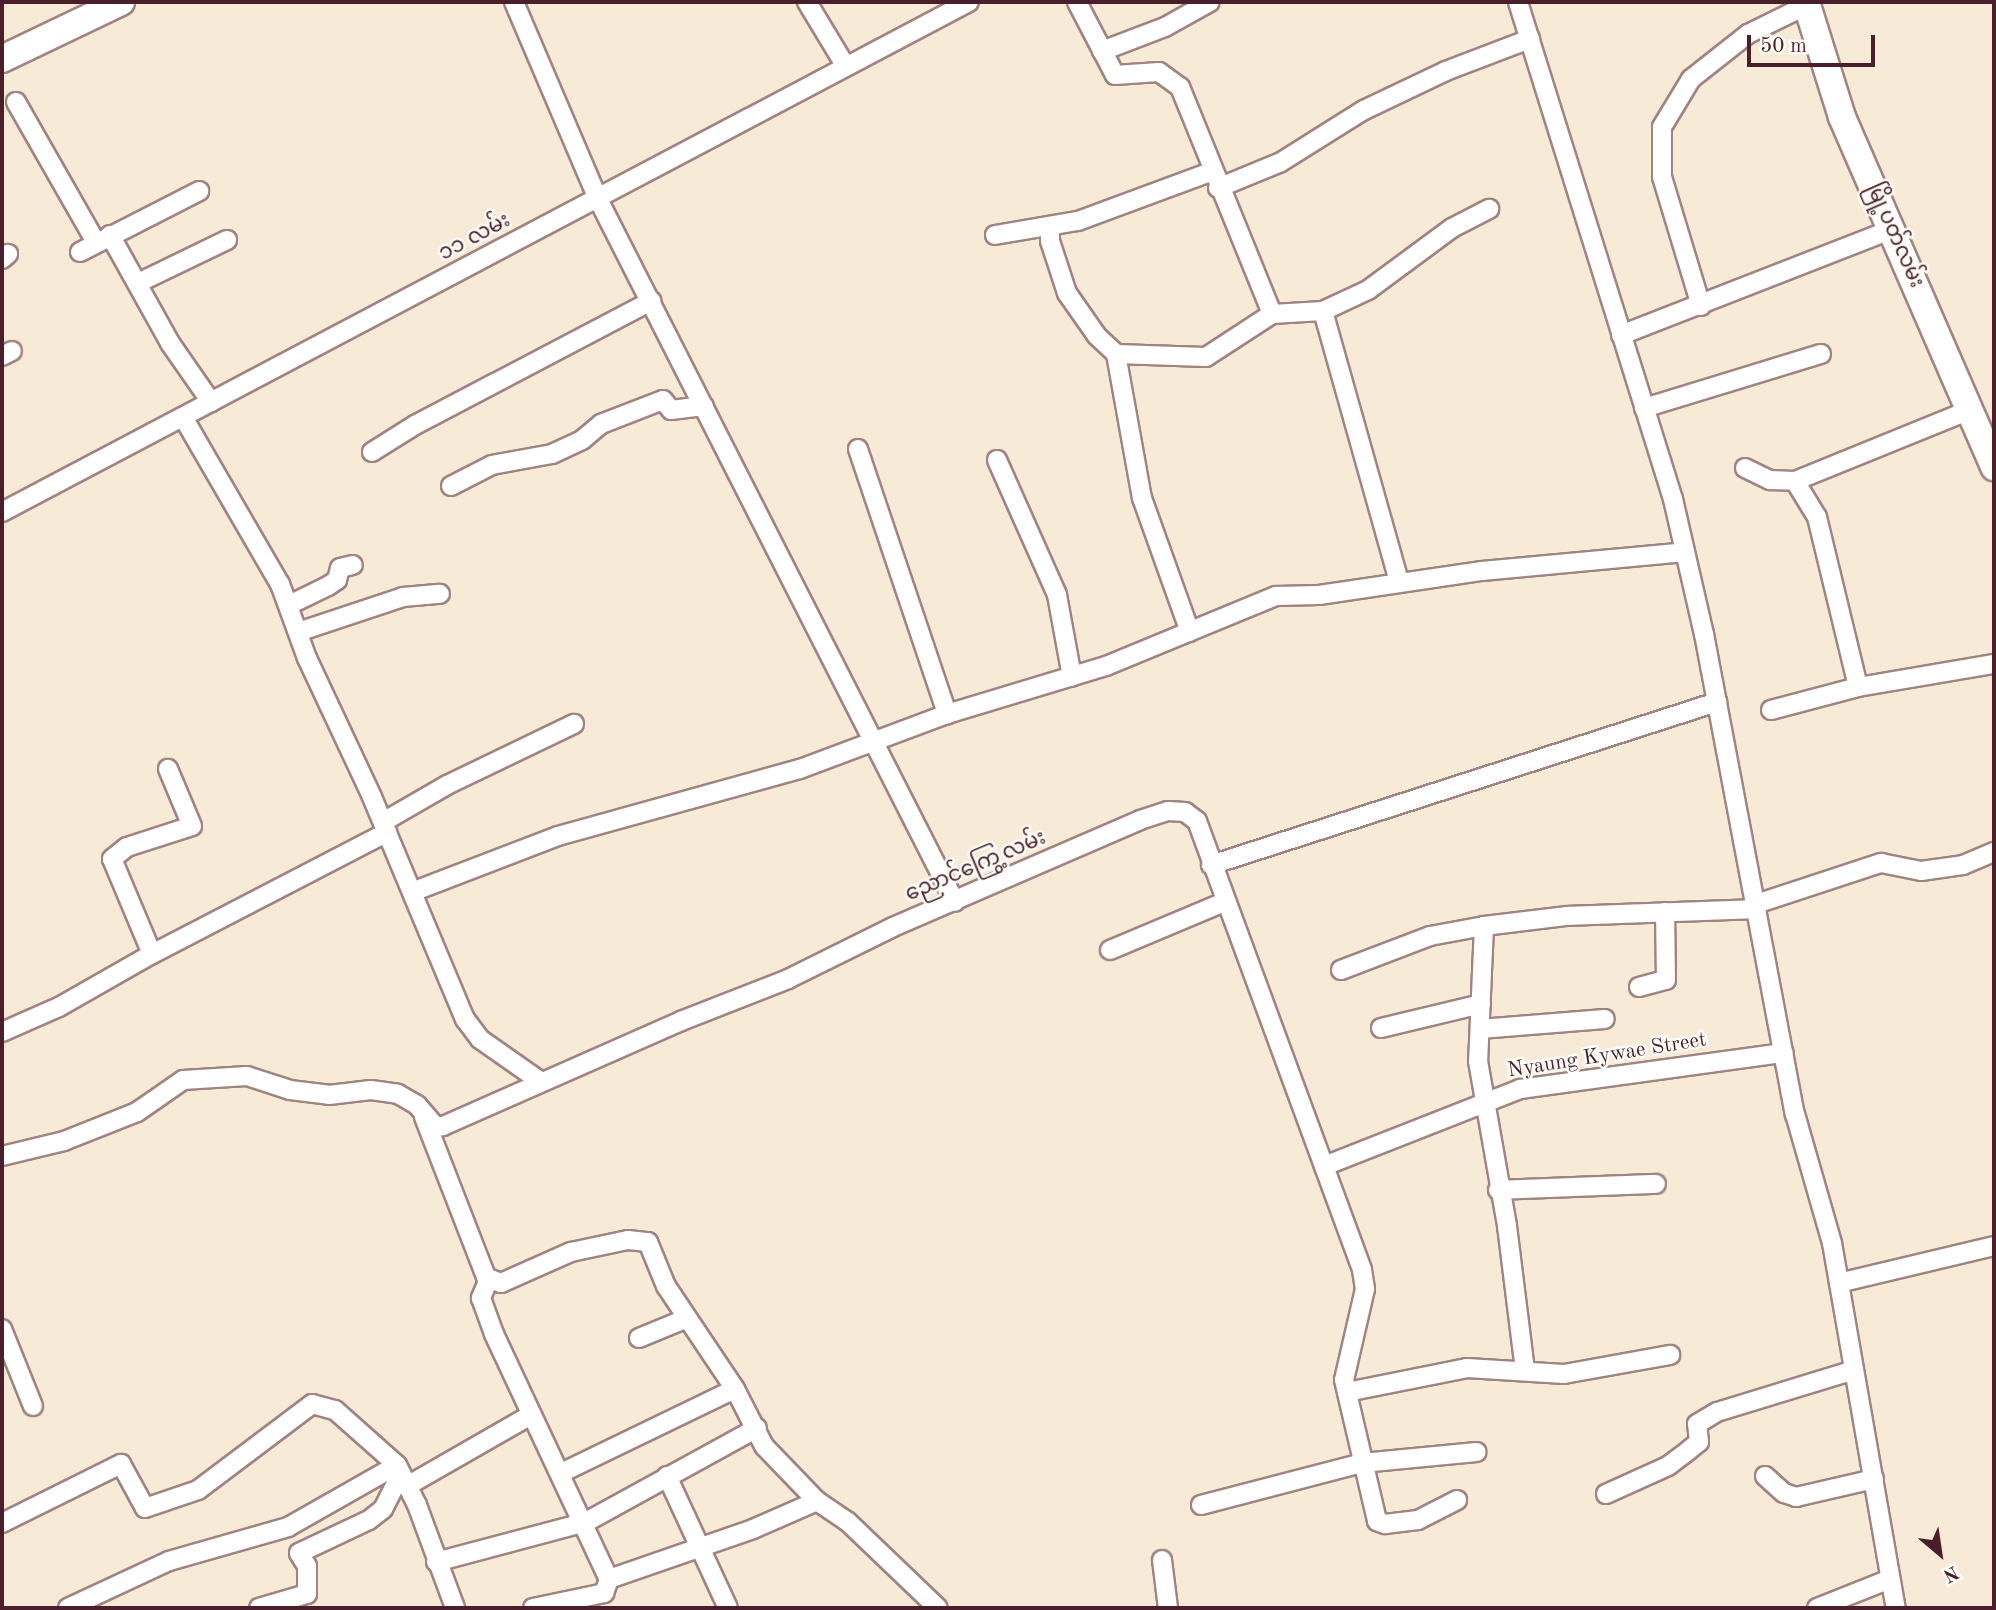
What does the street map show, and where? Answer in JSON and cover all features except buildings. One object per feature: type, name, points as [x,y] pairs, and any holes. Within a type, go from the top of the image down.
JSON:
[{"type":"main road","points":[[2,59],[121,2]]},
{"type":"main road","name":"မြို့ပတ်လမ်း","points":[[1807,3],[1842,117],[1972,409],[1994,467]]},
{"type":"street","points":[[514,2],[598,199],[955,902]]},
{"type":"street","points":[[807,2],[845,65]]},
{"type":"street","name":"၁၁ လမ်း","points":[[5,505],[183,417],[598,199],[845,65],[969,2]]},
{"type":"street","points":[[1077,2],[1115,75],[1159,72],[1180,87],[1272,314]]},
{"type":"street","points":[[1102,51],[1165,27],[1210,2]]},
{"type":"street","points":[[1518,2],[1644,408],[1685,552],[1717,702],[1784,1054],[1839,1283],[1896,1608]]},
{"type":"street","points":[[1701,306],[1662,177],[1662,127],[1691,79],[1748,34],[1807,3]]},
{"type":"street","points":[[995,235],[1050,227],[1281,162],[1364,110],[1446,71],[1530,39]]},
{"type":"street","points":[[16,103],[103,239],[138,283],[170,343],[211,402]]},
{"type":"street","points":[[80,252],[199,191]]},
{"type":"street","points":[[1116,354],[1206,357],[1272,314],[1323,311],[1368,290],[1452,228],[1489,209]]},
{"type":"street","points":[[1050,227],[1050,241],[1067,293],[1097,336],[1116,354],[1142,498],[1191,632]]},
{"type":"street","points":[[1621,335],[1891,230]]},
{"type":"street","points":[[138,283],[227,240]]},
{"type":"street","points":[[372,452],[415,425],[651,301]]},
{"type":"street","points":[[1323,311],[1399,581]]},
{"type":"street","points":[[1644,408],[1821,354]]},
{"type":"street","points":[[451,486],[492,465],[552,454],[582,440],[601,424],[663,400],[671,410],[704,406]]},
{"type":"street","points":[[1745,468],[1770,480],[1795,481],[1972,409]]},
{"type":"street","points":[[183,417],[263,548],[466,1019],[480,1039],[540,1081]]},
{"type":"street","points":[[858,449],[947,713]]},
{"type":"street","points":[[997,460],[1057,595],[1072,677]]},
{"type":"street","points":[[1795,481],[1817,517],[1858,687]]},
{"type":"street","points":[[412,892],[558,836],[724,793],[874,743],[947,713],[1072,677],[1276,596],[1319,595],[1399,581],[1685,552]]},
{"type":"street","points":[[289,605],[328,586],[337,580],[340,568],[353,565]]},
{"type":"street","points":[[298,632],[403,597],[440,594]]},
{"type":"street","points":[[1771,710],[1858,687],[1994,664]]},
{"type":"street","points":[[1211,865],[1717,702]]},
{"type":"street","points":[[2,1032],[59,1007],[385,827],[447,785],[574,724]]},
{"type":"street","points":[[152,954],[112,859],[127,847],[192,826],[168,769]]},
{"type":"street","name":"ညောင်ကြွေ့လမ်း","points":[[421,1110],[436,1127],[788,979],[892,927],[1168,811],[1185,812],[1197,821],[1224,902],[1362,1270],[1365,1289],[1347,1355],[1347,1392],[1362,1463],[1381,1524],[1418,1520],[1457,1500]]},
{"type":"street","points":[[1340,970],[1430,936],[1484,926],[1567,916],[1756,907],[1881,863],[1921,871],[1964,865],[1994,852]]},
{"type":"street","points":[[1110,950],[1224,902]]},
{"type":"street","points":[[1639,987],[1666,980],[1665,912]]},
{"type":"street","points":[[1484,926],[1480,1029],[1482,1104],[1510,1240],[1525,1371]]},
{"type":"street","points":[[1381,1028],[1481,1004]]},
{"type":"street","points":[[1480,1029],[1605,1019]]},
{"type":"street","name":"Nyaung Kywae Street","points":[[1324,1166],[1482,1104],[1539,1085],[1784,1054]]},
{"type":"street","points":[[2,1156],[64,1142],[137,1112],[183,1080],[247,1076],[329,1095],[371,1090],[398,1094],[421,1110],[489,1279],[481,1298],[531,1415],[586,1522],[609,1579],[604,1593],[534,1608]]},
{"type":"street","points":[[1498,1190],[1656,1184]]},
{"type":"street","points":[[489,1279],[500,1283],[571,1252],[638,1239],[654,1248],[652,1259],[685,1319],[736,1389],[764,1446],[817,1501],[848,1522],[938,1608]]},
{"type":"street","points":[[1839,1283],[1994,1246]]},
{"type":"street","points":[[639,1338],[685,1319]]},
{"type":"street","points":[[2,1329],[33,1406]]},
{"type":"street","points":[[1347,1392],[1466,1368],[1569,1373],[1670,1354]]},
{"type":"street","points":[[1606,1494],[1668,1466],[1699,1441],[1697,1424],[1717,1412],[1854,1370]]},
{"type":"street","points":[[561,1473],[736,1389]]},
{"type":"street","points":[[2,1523],[121,1464],[145,1508],[198,1490],[313,1404],[335,1410],[401,1476],[455,1608]]},
{"type":"street","points":[[68,1608],[169,1561],[288,1527],[531,1415]]},
{"type":"street","points":[[436,1562],[586,1522],[667,1475],[757,1428]]},
{"type":"street","points":[[1201,1505],[1362,1463],[1476,1452]]},
{"type":"street","points":[[667,1475],[702,1546],[727,1608]]},
{"type":"street","points":[[258,1608],[307,1594],[307,1566],[299,1553],[369,1520],[383,1509],[401,1476]]},
{"type":"street","points":[[1765,1476],[1784,1493],[1796,1497],[1874,1479]]},
{"type":"street","points":[[609,1579],[817,1501]]},
{"type":"street","points":[[1162,1560],[1168,1608]]},
{"type":"street","points":[[1816,1608],[1890,1579]]}]
